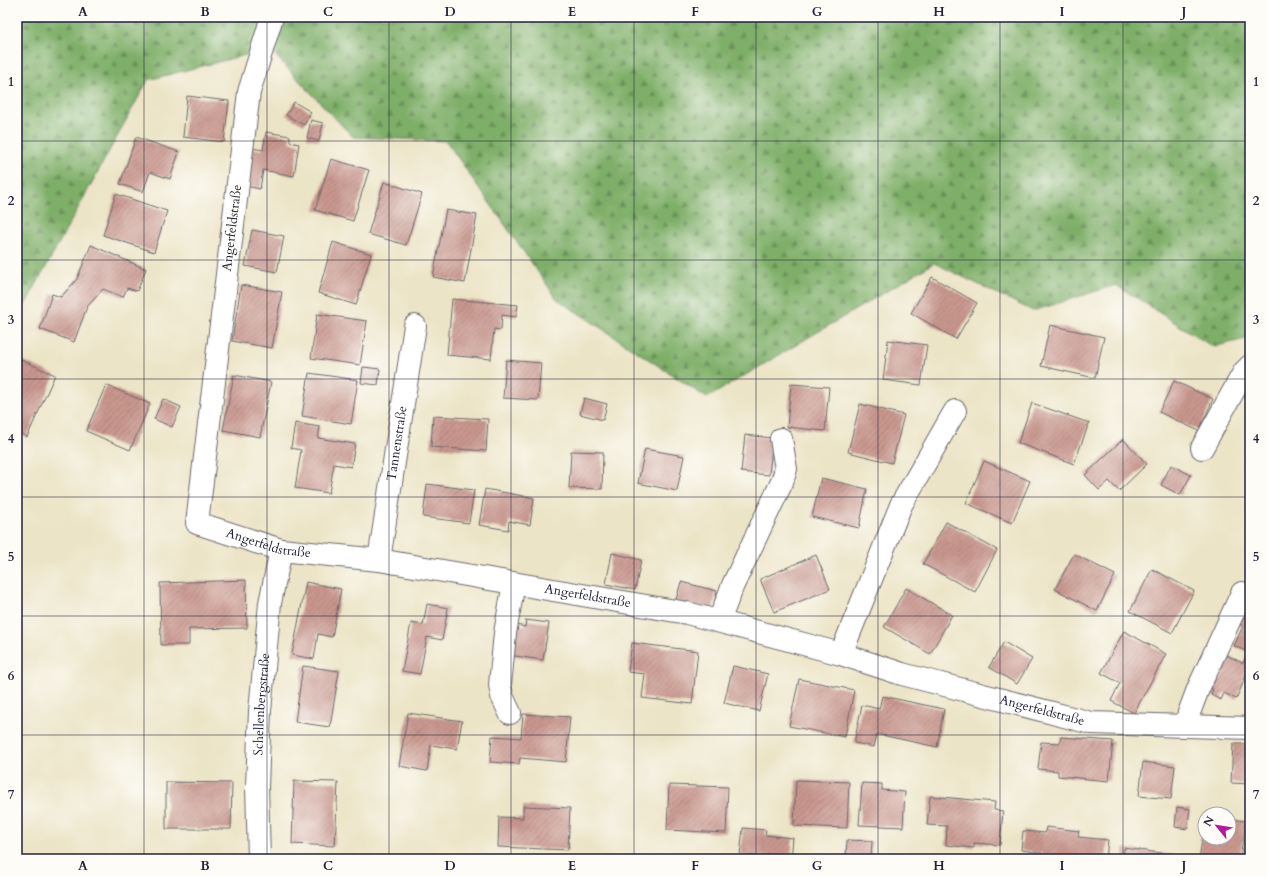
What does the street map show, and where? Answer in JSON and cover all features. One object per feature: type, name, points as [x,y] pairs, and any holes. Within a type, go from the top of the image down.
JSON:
[{"type":"street","name":"Angerfeldstraße","points":[[271,20],[249,92],[197,524],[281,550],[379,560],[687,613],[841,654],[902,674],[1091,723],[1250,728]]},
{"type":"street","name":"Tannenstraße","points":[[379,560],[414,326]]},
{"type":"street","points":[[1202,448],[1244,372],[1250,366]]},
{"type":"street","points":[[841,654],[901,505],[955,411]]},
{"type":"street","points":[[719,621],[733,585],[782,482],[786,469],[781,439]]},
{"type":"street","name":"Schellenbergstraße","points":[[259,859],[257,786],[260,711],[270,603],[281,550]]},
{"type":"street","points":[[510,712],[502,696],[500,685],[505,633],[514,583]]},
{"type":"street","points":[[1185,726],[1188,713],[1198,688],[1242,593]]},
{"type":"green space","points":[[17,17],[1250,17],[1250,338],[1213,347],[1116,285],[1033,311],[934,263],[707,398],[557,299],[446,141],[353,137],[269,49],[148,80],[17,320]]},
{"type":"building","points":[[187,96],[229,101],[224,142],[183,137]]},
{"type":"building","points":[[294,102],[311,112],[304,125],[286,115]]},
{"type":"building","points":[[311,120],[323,123],[319,141],[307,138]]},
{"type":"building","points":[[266,132],[290,136],[290,142],[299,144],[294,176],[263,170],[260,189],[245,186],[252,148],[263,150]]},
{"type":"building","points":[[136,137],[179,152],[170,179],[150,172],[143,192],[120,184]]},
{"type":"building","points":[[331,159],[369,170],[353,221],[315,210]]},
{"type":"building","points":[[384,182],[422,194],[406,245],[368,234]]},
{"type":"building","points":[[116,194],[167,211],[154,252],[103,235]]},
{"type":"building","points":[[446,210],[477,215],[465,283],[433,277]]},
{"type":"building","points":[[252,230],[284,236],[277,272],[245,266]]},
{"type":"building","points":[[333,242],[371,254],[356,305],[318,293]]},
{"type":"building","points":[[91,245],[146,269],[137,291],[127,288],[123,297],[103,289],[87,307],[74,342],[40,329],[52,294],[61,297],[77,279]]},
{"type":"building","points":[[932,277],[977,303],[956,339],[911,313]]},
{"type":"building","points":[[241,285],[282,292],[272,348],[232,341]]},
{"type":"building","points":[[452,299],[518,305],[516,317],[502,315],[501,330],[494,329],[491,359],[447,355]]},
{"type":"building","points":[[317,314],[367,321],[360,365],[311,358]]},
{"type":"building","points":[[1050,325],[1104,337],[1095,378],[1041,366]]},
{"type":"building","points":[[888,340],[927,345],[921,385],[883,380]]},
{"type":"building","points":[[17,358],[55,375],[27,437],[17,432]]},
{"type":"building","points":[[506,360],[541,363],[538,400],[503,398]]},
{"type":"building","points":[[363,367],[380,369],[378,385],[361,383]]},
{"type":"building","points":[[309,373],[358,380],[351,424],[302,416]]},
{"type":"building","points":[[234,375],[271,382],[260,437],[223,430]]},
{"type":"building","points":[[1174,381],[1213,399],[1199,431],[1159,412]]},
{"type":"building","points":[[791,384],[829,387],[825,431],[787,427]]},
{"type":"building","points":[[106,385],[150,404],[130,450],[86,431]]},
{"type":"building","points":[[584,398],[607,404],[603,420],[580,414]]},
{"type":"building","points":[[163,399],[181,407],[172,427],[154,419]]},
{"type":"building","points":[[1032,403],[1089,423],[1074,464],[1018,443]]},
{"type":"building","points":[[860,404],[904,415],[892,463],[848,452]]},
{"type":"building","points":[[433,416],[488,419],[486,451],[431,447]]},
{"type":"building","points":[[295,423],[320,427],[318,438],[355,444],[351,467],[334,464],[329,493],[295,488],[301,450],[291,448]]},
{"type":"building","points":[[745,435],[773,438],[769,475],[741,472]]},
{"type":"building","points":[[1123,439],[1147,464],[1119,491],[1109,481],[1099,490],[1085,475]]},
{"type":"building","points":[[645,449],[684,456],[677,491],[638,483]]},
{"type":"building","points":[[571,451],[603,452],[602,489],[569,488]]},
{"type":"building","points":[[984,461],[1030,481],[1012,523],[966,503]]},
{"type":"building","points":[[1171,465],[1191,475],[1180,495],[1161,485]]},
{"type":"building","points":[[821,478],[867,489],[859,528],[812,517]]},
{"type":"building","points":[[427,484],[474,490],[469,523],[423,517]]},
{"type":"building","points":[[485,489],[534,498],[530,525],[509,521],[508,530],[479,525]]},
{"type":"building","points":[[946,522],[997,550],[975,592],[923,564]]},
{"type":"building","points":[[612,553],[641,560],[635,590],[606,584]]},
{"type":"building","points":[[1074,554],[1115,575],[1097,611],[1055,589]]},
{"type":"building","points":[[816,555],[830,589],[774,612],[760,579]]},
{"type":"building","points":[[1152,569],[1194,591],[1172,633],[1130,611]]},
{"type":"building","points":[[246,580],[247,628],[189,629],[189,645],[161,645],[160,583]]},
{"type":"building","points":[[306,582],[341,589],[332,637],[318,634],[314,659],[292,655]]},
{"type":"building","points":[[681,582],[717,591],[712,613],[675,603]]},
{"type":"building","points":[[906,588],[952,615],[930,654],[884,627]]},
{"type":"building","points":[[1250,592],[1250,667],[1236,699],[1224,693],[1221,700],[1211,695],[1213,689],[1211,688],[1226,655],[1243,663],[1248,652],[1234,646],[1243,626],[1232,621]]},
{"type":"building","points":[[427,604],[448,608],[442,640],[427,637],[420,674],[402,671],[411,623],[423,625]]},
{"type":"building","points":[[526,620],[549,623],[543,660],[508,655],[513,624],[525,627]]},
{"type":"building","points":[[1124,631],[1166,654],[1134,713],[1111,701],[1120,683],[1101,673]]},
{"type":"building","points":[[1004,642],[1032,659],[1017,684],[989,667]]},
{"type":"building","points":[[632,643],[698,651],[692,704],[642,698],[645,674],[628,672]]},
{"type":"building","points":[[303,666],[339,671],[330,727],[295,722]]},
{"type":"building","points":[[733,666],[768,674],[759,711],[724,703]]},
{"type":"building","points":[[799,679],[854,690],[845,737],[789,726]]},
{"type":"building","points":[[882,696],[944,709],[937,747],[877,734],[874,747],[854,743],[862,705],[879,709]]},
{"type":"building","points":[[408,713],[462,721],[457,749],[431,745],[427,771],[399,766]]},
{"type":"building","points":[[523,714],[570,717],[566,762],[520,758],[519,764],[490,762],[492,736],[521,738]]},
{"type":"building","points":[[1061,737],[1113,741],[1109,781],[1058,776],[1058,771],[1038,769],[1041,742],[1060,743]]},
{"type":"building","points":[[1233,744],[1250,744],[1250,784],[1231,783]]},
{"type":"building","points":[[1143,762],[1175,766],[1171,799],[1139,796]]},
{"type":"building","points":[[796,780],[849,782],[847,828],[794,826]]},
{"type":"building","points":[[294,781],[338,782],[335,846],[292,844]]},
{"type":"building","points":[[166,782],[232,783],[231,829],[166,829]]},
{"type":"building","points":[[862,783],[882,784],[882,790],[905,792],[903,827],[859,825]]},
{"type":"building","points":[[669,785],[728,787],[726,833],[667,830]]},
{"type":"building","points":[[930,796],[995,802],[994,810],[1003,811],[1000,845],[974,843],[974,848],[946,845],[947,826],[927,825]]},
{"type":"building","points":[[523,806],[570,808],[568,850],[498,847],[499,817],[523,818]]},
{"type":"building","points":[[1177,807],[1190,809],[1187,829],[1175,827]]},
{"type":"building","points":[[1237,820],[1246,821],[1240,859],[1199,859],[1201,846],[1237,846]]},
{"type":"building","points":[[1046,827],[1079,831],[1078,837],[1108,840],[1106,859],[1042,859],[1042,853],[1021,850],[1023,831],[1045,833]]},
{"type":"building","points":[[743,828],[766,830],[765,835],[793,838],[791,859],[740,855]]},
{"type":"building","points":[[847,840],[872,841],[871,859],[846,859]]},
{"type":"building","points":[[1124,848],[1175,855],[1174,859],[1123,859]]}]
